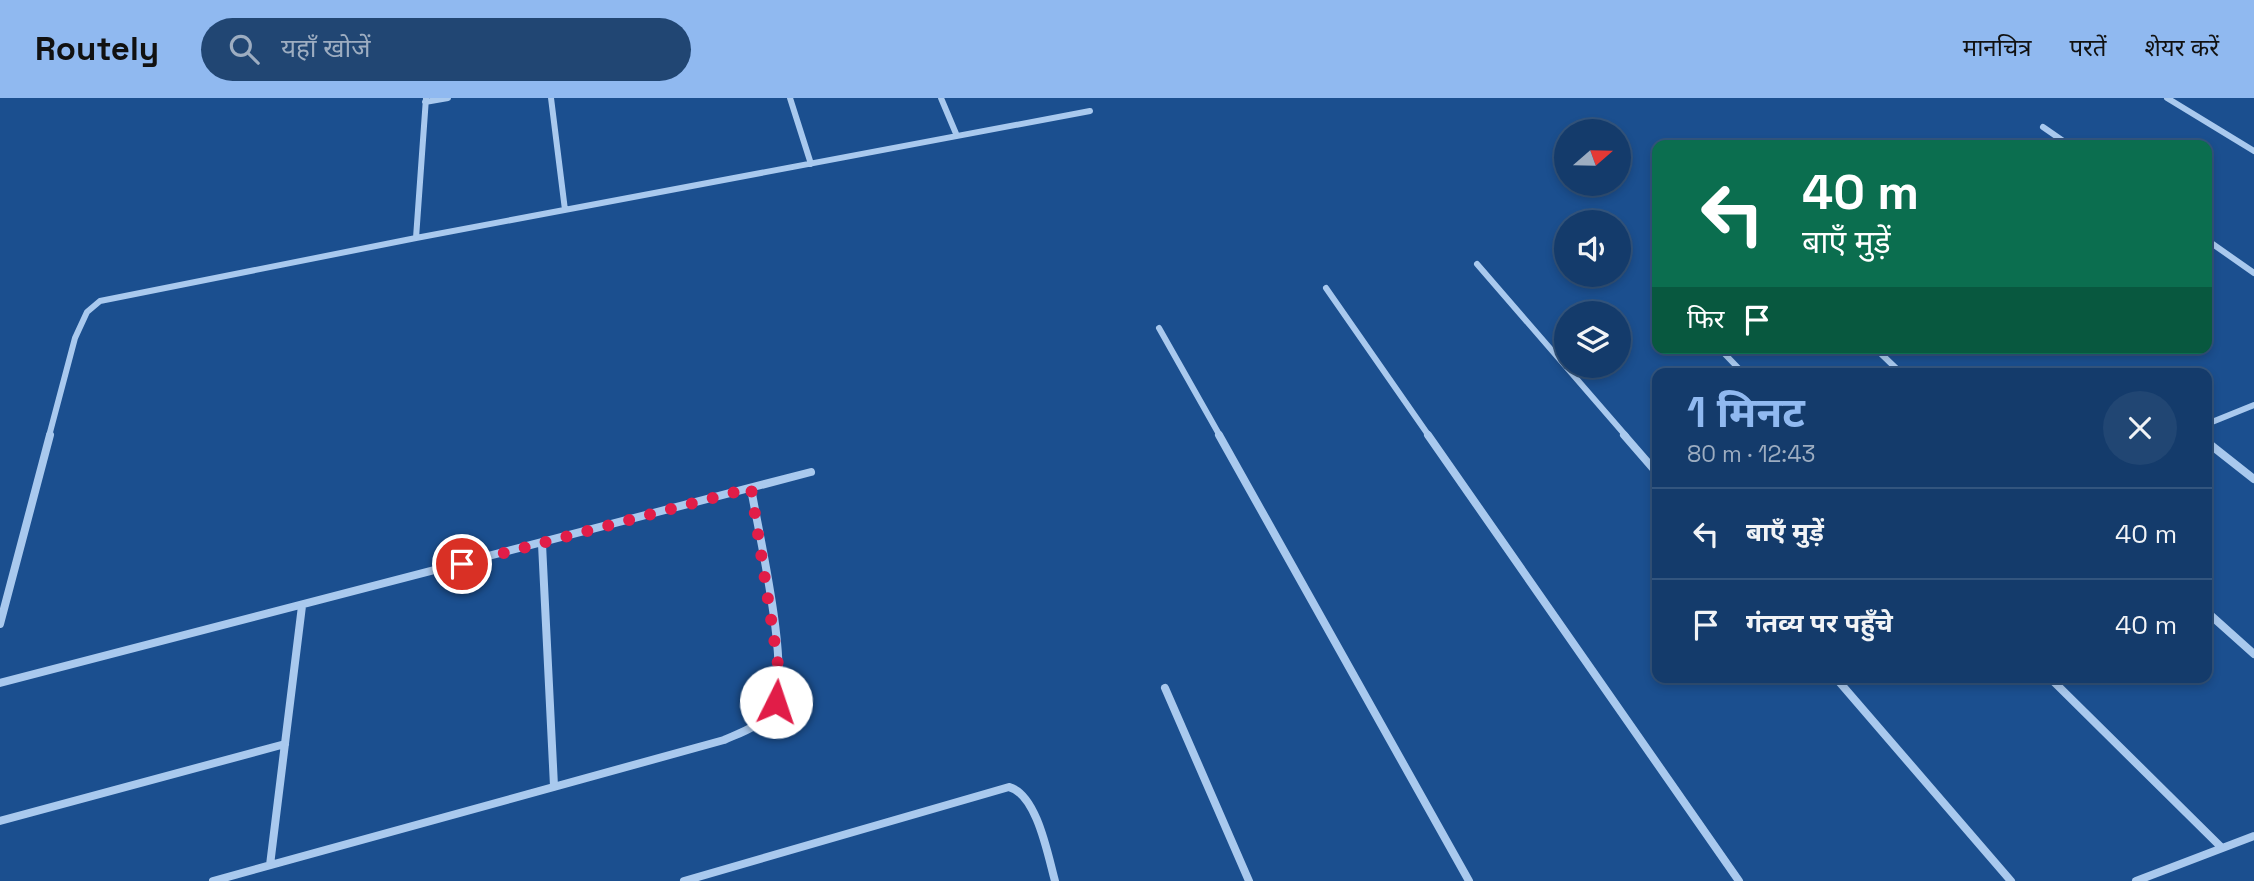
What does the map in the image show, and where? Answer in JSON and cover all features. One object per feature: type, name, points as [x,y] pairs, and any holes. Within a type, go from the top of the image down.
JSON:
[{"type":"street","points":[[416,238],[425,100],[448,98]]},
{"type":"street","points":[[551,98],[565,210]]},
{"type":"street","points":[[790,98],[811,164]]},
{"type":"street","points":[[942,98],[957,136]]},
{"type":"street","points":[[2167,98],[2254,151]]},
{"type":"street","points":[[0,624],[75,338],[87,312],[100,301],[416,238],[1090,111]]},
{"type":"street","points":[[2043,127],[2062,140]]},
{"type":"street","points":[[2212,244],[2254,273]]},
{"type":"street","points":[[1476,264],[1652,467]]},
{"type":"street","points":[[1326,288],[1739,881]]},
{"type":"street","points":[[1159,328],[1469,881]]},
{"type":"street","points":[[1725,354],[1738,368]]},
{"type":"street","points":[[1881,354],[1896,368]]},
{"type":"street","points":[[2212,422],[2254,405]]},
{"type":"street","points":[[2212,446],[2254,478]]},
{"type":"street","points":[[0,683],[811,472]]},
{"type":"street","points":[[213,881],[724,740],[762,723],[776,702],[779,671],[751,488]]},
{"type":"street","points":[[542,544],[554,786]]},
{"type":"street","points":[[270,865],[302,606]]},
{"type":"street","points":[[2212,616],[2254,654]]},
{"type":"street","points":[[1840,683],[2011,881]]},
{"type":"street","points":[[2055,683],[2221,847]]},
{"type":"street","points":[[1166,688],[1249,881]]},
{"type":"street","points":[[0,821],[285,744]]},
{"type":"street","points":[[684,881],[985,792],[1013,787],[1025,794],[1031,807],[1055,881]]},
{"type":"street","points":[[2136,881],[2254,836]]},
{"type":"route","points":[[462,564],[751,488],[779,671],[776,702]]}]
